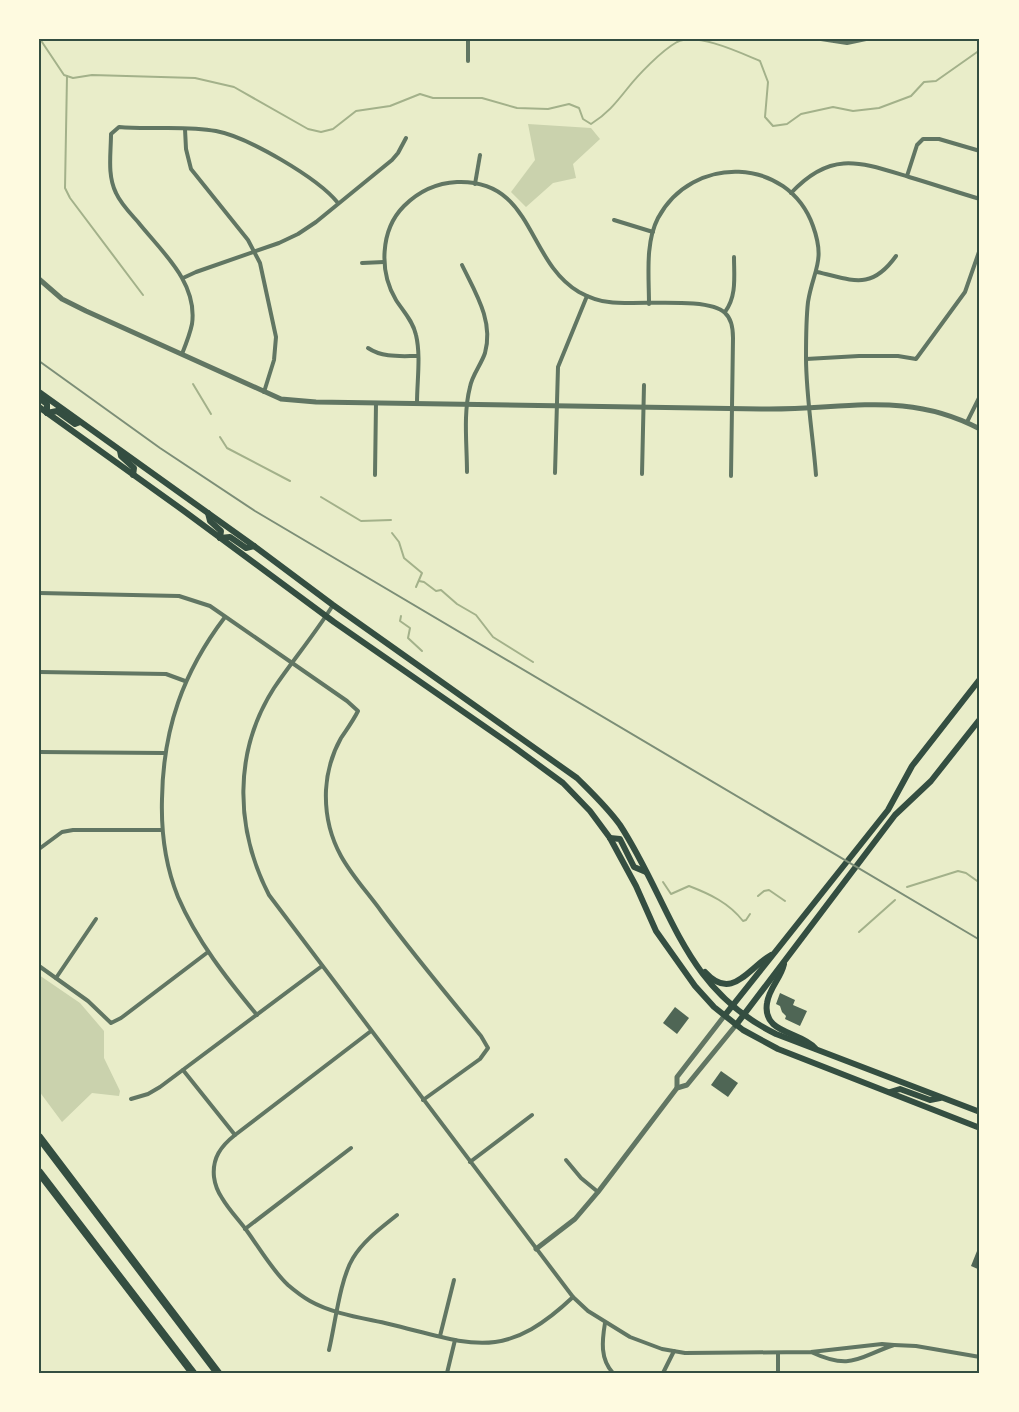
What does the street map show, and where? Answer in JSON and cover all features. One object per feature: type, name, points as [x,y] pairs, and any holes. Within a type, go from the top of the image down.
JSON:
[{"type":"highway","points":[[39,1137],[218,1373]]},
{"type":"highway","points":[[39,1172],[193,1373]]},
{"type":"main road","points":[[39,392],[333,605],[552,759],[586,786],[619,824],[646,872],[667,917],[695,965],[732,1006],[764,1028],[980,1112]]},
{"type":"main road","points":[[39,398],[47,404],[47,413]]},
{"type":"main road","points":[[39,407],[326,616],[514,747],[577,796],[610,838],[636,886],[656,931],[695,986],[736,1025],[778,1049],[980,1128]]},
{"type":"main road","points":[[47,413],[57,411],[75,424],[80,422]]},
{"type":"main road","points":[[119,449],[121,456],[134,468],[133,474]]},
{"type":"main road","points":[[208,513],[210,521],[221,531],[220,538]]},
{"type":"main road","points":[[220,538],[230,537],[246,548],[254,546]]},
{"type":"main road","points":[[725,1015],[888,810],[917,760],[980,679]]},
{"type":"main road","points":[[736,1025],[895,815],[942,769],[980,720]]},
{"type":"main road","points":[[514,747],[520,737]]},
{"type":"main road","points":[[577,796],[586,786]]},
{"type":"main road","points":[[610,838],[620,839],[634,867],[646,872]]},
{"type":"main road","points":[[695,965],[718,982],[735,982],[752,971],[760,961],[774,953]]},
{"type":"main road","points":[[784,962],[782,975],[768,996],[766,1008],[769,1020],[780,1030],[810,1042],[818,1050]]},
{"type":"main road","points":[[888,1092],[900,1089],[930,1100],[940,1098]]},
{"type":"street","points":[[468,39],[468,61]]},
{"type":"street","points":[[821,39],[847,43],[866,39]]},
{"type":"street","points":[[182,355],[193,316],[190,297],[183,278],[125,207],[115,191],[111,168],[111,134],[119,127],[215,131],[246,141],[317,182],[339,203]]},
{"type":"street","points":[[185,129],[186,149],[191,169],[248,240],[260,263],[276,337],[274,360],[264,392]]},
{"type":"street","points":[[183,278],[298,234],[392,160],[406,138]]},
{"type":"street","points":[[907,176],[917,145],[923,139],[939,139],[980,151]]},
{"type":"street","points":[[476,184],[480,155]]},
{"type":"street","points":[[791,193],[812,174],[835,164],[860,163],[980,199]]},
{"type":"street","points":[[649,304],[652,232],[671,199],[691,183],[712,174],[749,173],[772,180],[791,193],[803,207],[812,224],[818,249],[817,272],[808,300],[806,359],[816,475]]},
{"type":"street","points":[[417,403],[416,334],[413,325],[391,290],[384,262],[385,248],[392,224],[405,206],[423,192],[454,183],[476,184],[498,192],[516,206],[554,272],[587,296],[609,302],[708,304],[725,312],[732,328],[730,476]]},
{"type":"street","points":[[614,220],[652,232]]},
{"type":"street","points":[[806,359],[859,356],[898,356],[916,359],[965,292],[980,249]]},
{"type":"street","points":[[725,312],[734,293],[734,256]]},
{"type":"street","points":[[817,272],[864,280],[881,274],[896,256]]},
{"type":"street","points":[[362,263],[384,262]]},
{"type":"street","points":[[462,265],[486,313],[487,333],[485,352],[472,380],[467,404],[467,472]]},
{"type":"street","points":[[39,279],[62,299],[74,305],[281,399],[302,402],[810,409],[891,404],[933,411],[968,422],[980,429]]},
{"type":"street","points":[[555,473],[558,367],[587,296]]},
{"type":"street","points":[[368,348],[386,356],[418,356]]},
{"type":"street","points":[[642,474],[644,385]]},
{"type":"street","points":[[968,422],[980,396]]},
{"type":"street","points":[[375,475],[376,403]]},
{"type":"street","points":[[39,593],[179,596],[210,606],[358,711],[337,748],[329,772],[326,806],[328,824],[334,840],[341,856],[355,877],[403,941],[481,1036],[488,1048],[480,1059],[423,1100]]},
{"type":"street","points":[[333,605],[264,706],[251,738],[244,778],[243,813],[249,847],[260,878],[279,911],[573,1297],[605,1323],[630,1337],[674,1351],[704,1354],[811,1352],[875,1344],[926,1347],[980,1357]]},
{"type":"street","points":[[225,617],[185,681],[172,718],[164,753],[161,830],[170,873],[178,897],[208,952],[257,1015]]},
{"type":"street","points":[[39,672],[166,674],[185,681]]},
{"type":"street","points":[[39,752],[164,753]]},
{"type":"street","points":[[39,849],[62,832],[73,830],[161,830]]},
{"type":"street","points":[[56,978],[96,919]]},
{"type":"street","points":[[39,966],[88,1001],[111,1023],[121,1018],[208,952]]},
{"type":"street","points":[[131,1099],[148,1094],[183,1070],[322,966]]},
{"type":"street","points":[[677,1088],[677,1077],[725,1015]]},
{"type":"street","points":[[536,1249],[575,1219],[677,1088],[687,1085],[736,1025]]},
{"type":"street","points":[[371,1031],[223,1145],[217,1154],[214,1175],[215,1185],[222,1199],[288,1285],[310,1301],[338,1312],[455,1340],[483,1344],[509,1339],[536,1328],[573,1297]]},
{"type":"street","points":[[183,1070],[235,1135]]},
{"type":"street","points":[[470,1162],[532,1114]]},
{"type":"street","points":[[245,1229],[351,1148]]},
{"type":"street","points":[[566,1160],[580,1178],[598,1192]]},
{"type":"street","points":[[329,1350],[352,1260],[363,1245],[397,1215]]},
{"type":"street","points":[[440,1336],[454,1280]]},
{"type":"street","points":[[605,1323],[603,1350],[606,1364],[612,1373]]},
{"type":"street","points":[[447,1373],[455,1340]]},
{"type":"street","points":[[811,1352],[828,1359],[851,1361],[894,1345]]},
{"type":"street","points":[[663,1373],[674,1351]]},
{"type":"street","points":[[778,1353],[778,1373]]},
{"type":"green space","points":[[528,124],[591,128],[600,139],[573,164],[576,178],[553,183],[526,207],[511,192],[535,160]]},
{"type":"green space","points":[[39,975],[80,1003],[104,1031],[104,1058],[120,1091],[119,1096],[92,1093],[62,1122],[39,1091]]},
{"type":"building","points":[[780,993],[795,1000],[793,1005],[807,1011],[800,1026],[785,1019],[786,1016],[780,1006],[776,1004]]},
{"type":"building","points":[[675,1007],[689,1018],[677,1034],[663,1023]]},
{"type":"building","points":[[721,1071],[738,1083],[728,1097],[711,1085]]},
{"type":"building","points":[[977,1251],[980,1252],[980,1270],[971,1266]]},
{"type":"waterway","points":[[40,39],[64,75],[73,78],[92,75],[195,78],[234,87],[308,129],[321,132],[333,129],[356,111],[390,106],[420,94],[433,98],[482,98],[517,108],[548,109],[569,104],[579,108],[583,119],[591,124],[610,108],[657,57],[677,42],[686,40],[719,45],[760,61],[768,82],[765,117],[773,126],[787,124],[801,114],[833,107],[853,111],[879,108],[911,96],[924,82],[936,81],[980,50]]},
{"type":"waterway","points":[[67,76],[65,188],[70,198],[143,295]]},
{"type":"waterway","points":[[193,384],[211,414]]},
{"type":"waterway","points":[[220,437],[227,448],[290,481]]},
{"type":"waterway","points":[[321,497],[361,521],[391,520]]},
{"type":"waterway","points":[[392,533],[399,542],[404,558],[422,573],[416,587]]},
{"type":"waterway","points":[[419,581],[436,591],[441,590],[457,604],[476,615],[493,637],[533,662]]},
{"type":"waterway","points":[[401,616],[400,621],[410,628],[408,638],[422,651]]},
{"type":"waterway","points":[[907,887],[958,871],[966,873],[980,883]]},
{"type":"waterway","points":[[663,882],[671,894],[689,886],[712,896],[732,909],[743,921],[750,914]]},
{"type":"waterway","points":[[758,896],[769,890],[785,901]]},
{"type":"waterway","points":[[859,932],[895,900]]},
{"type":"railway","points":[[39,361],[160,448],[255,511],[980,940]]}]
